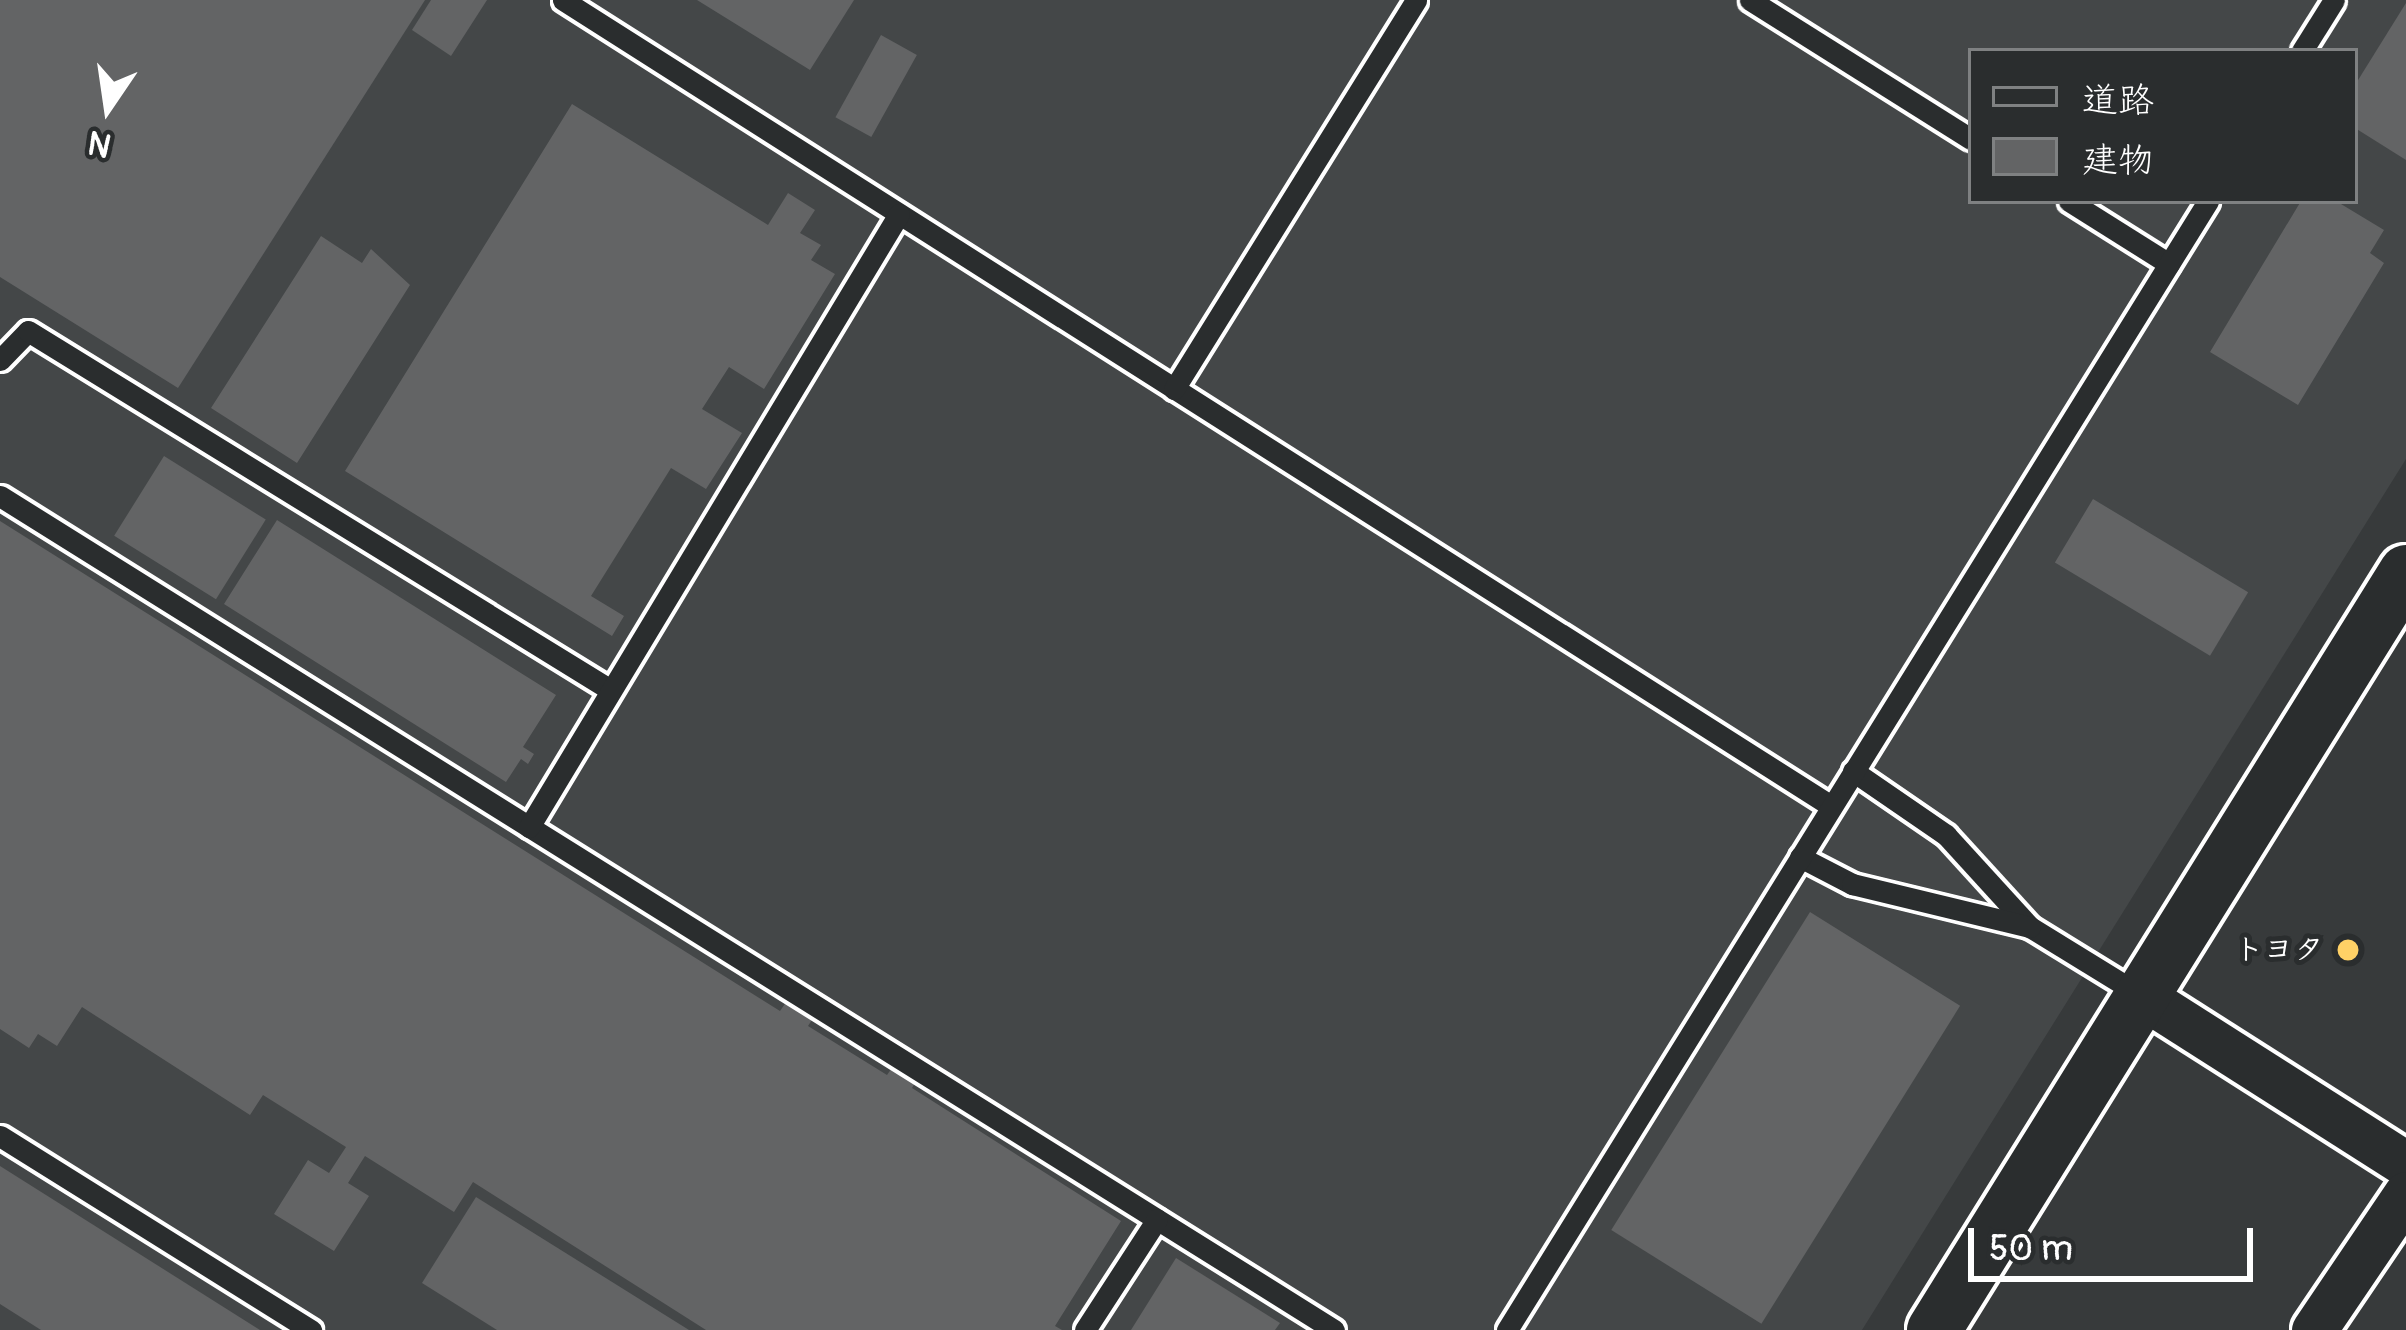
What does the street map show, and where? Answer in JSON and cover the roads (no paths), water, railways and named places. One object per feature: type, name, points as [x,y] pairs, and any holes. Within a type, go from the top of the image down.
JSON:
[{"type":"street","points":[[1934,1330],[2406,572]]},
{"type":"street","points":[[2142,996],[2406,1164]]},
{"type":"street","points":[[2314,1330],[2406,1194]]},
{"type":"lane","points":[[563,0],[1831,806]]},
{"type":"lane","points":[[1174,389],[1417,0]]},
{"type":"lane","points":[[1750,0],[1968,137]]},
{"type":"lane","points":[[2304,48],[2334,0]]},
{"type":"lane","points":[[2074,204],[2169,264]]},
{"type":"lane","points":[[1507,1330],[2207,204]]},
{"type":"lane","points":[[529,827],[899,214]]},
{"type":"lane","points":[[0,360],[28,331],[609,689]]},
{"type":"lane","points":[[0,496],[1334,1330]]},
{"type":"lane","points":[[1853,771],[1946,835],[2030,927],[2142,996]]},
{"type":"lane","points":[[1800,857],[1852,884],[2030,927]]},
{"type":"lane","points":[[0,1136],[311,1330]]},
{"type":"lane","points":[[1085,1330],[1156,1219]]},
{"type":"place","name":"トヨタ","points":[[2348,950]]}]
